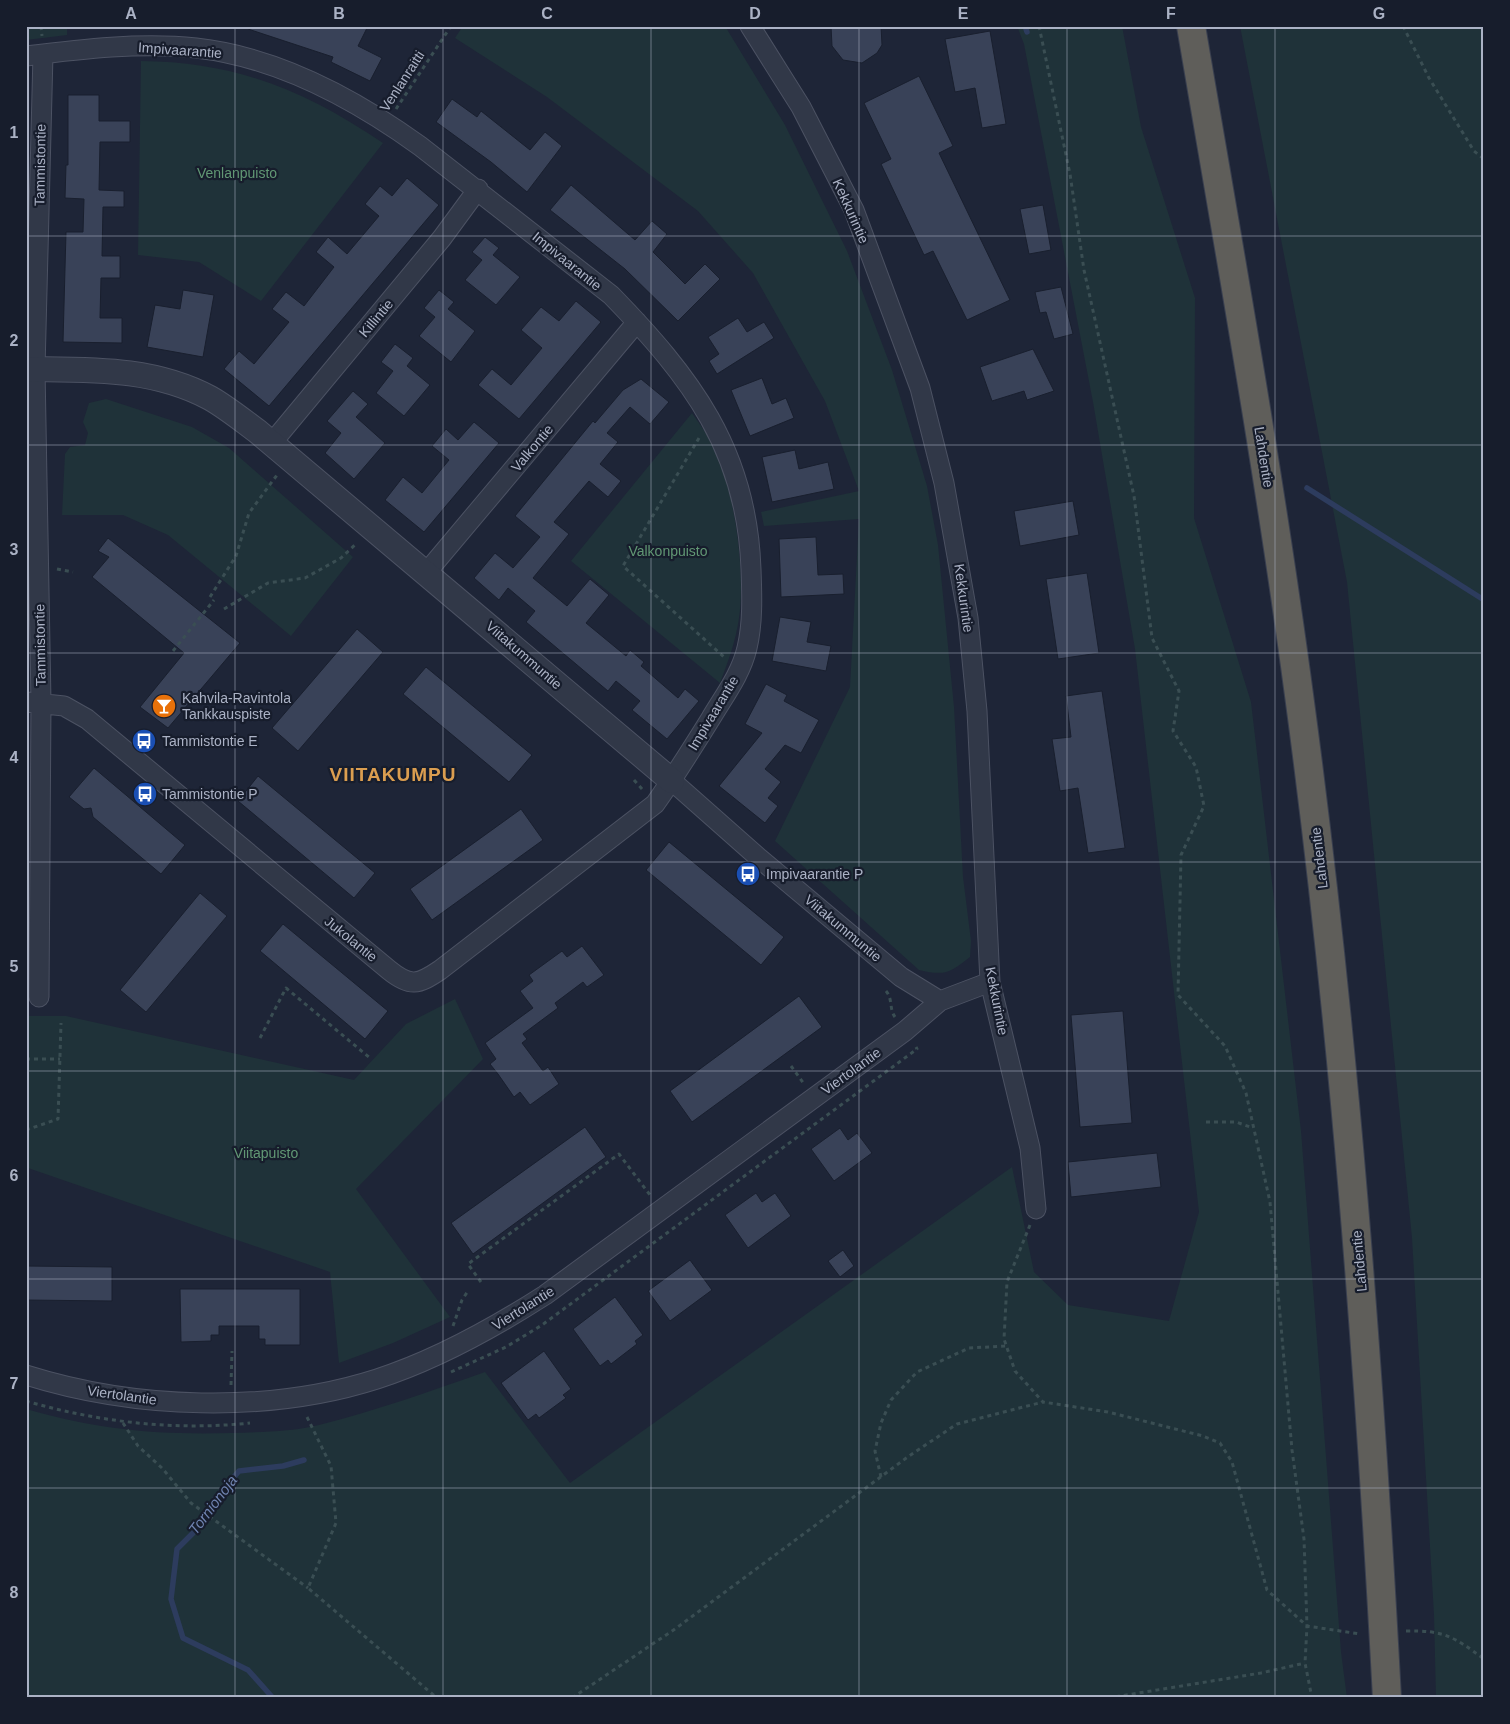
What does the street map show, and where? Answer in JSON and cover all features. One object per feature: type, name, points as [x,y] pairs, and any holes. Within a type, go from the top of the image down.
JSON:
[{"type":"highway","name":"Lahdentie","points":[[1190,26],[1264,453],[1299,693],[1321,872],[1364,1320],[1387,1698]]},
{"type":"street","name":"Kekkurintie","points":[[750,26],[801,107],[854,210],[920,388],[944,483],[967,602],[977,711],[990,982],[1030,1148],[1036,1209]]},
{"type":"street","name":"Impivaarantie","points":[[35,55],[137,46],[196,48],[254,59],[327,89],[388,122],[478,189],[611,295],[637,322],[690,386],[711,418],[725,446],[743,500],[751,551],[751,613],[747,648],[737,675],[672,781]]},
{"type":"street","name":"Tammistontie","points":[[35,55],[30,369],[33,702],[39,997]]},
{"type":"street","name":"Killintie","points":[[271,444],[442,238],[478,189]]},
{"type":"street","name":"Valkontie","points":[[426,573],[637,322]]},
{"type":"street","name":"Viitakummuntie","points":[[30,369],[118,371],[180,384],[211,399],[257,431],[901,977],[940,1001]]},
{"type":"street","name":"Jukolantie","points":[[33,702],[64,706],[87,719],[400,979],[412,983],[424,981],[440,970],[655,804],[672,781]]},
{"type":"street","points":[[940,1001],[990,982]]},
{"type":"street","name":"Viertolantie","points":[[26,1375],[82,1389],[170,1402],[246,1402],[343,1388],[376,1379],[430,1359],[483,1333],[545,1295],[905,1031],[940,1001]]},
{"type":"path","name":"Venlanraitti","points":[[388,122],[451,26]]},
{"type":"path","points":[[1039,26],[1070,174],[1084,270],[1134,496],[1152,638],[1180,692],[1173,731],[1196,767],[1204,806],[1180,856],[1178,994],[1225,1046],[1246,1093],[1270,1202],[1292,1450],[1304,1539],[1307,1626],[1305,1663],[1312,1698]]},
{"type":"path","points":[[1403,26],[1429,78],[1474,151],[1484,159]]},
{"type":"path","points":[[711,418],[623,566],[723,656],[737,675]]},
{"type":"path","points":[[270,468],[285,481]]},
{"type":"path","points":[[210,597],[236,556],[249,513],[277,474]]},
{"type":"path","points":[[350,536],[365,549]]},
{"type":"path","points":[[224,609],[268,583],[305,578],[341,558],[357,543]]},
{"type":"path","points":[[54,568],[73,572]]},
{"type":"path","points":[[173,651],[214,600]]},
{"type":"path","points":[[260,1038],[286,988],[370,1058]]},
{"type":"path","points":[[890,1018],[892,1013]]},
{"type":"path","points":[[26,1130],[58,1119],[61,1024]]},
{"type":"path","points":[[442,1376],[506,1347],[542,1325],[917,1049],[912,1041]]},
{"type":"path","points":[[26,1059],[60,1059]]},
{"type":"path","points":[[791,1066],[805,1086],[813,1081]]},
{"type":"path","points":[[1206,1122],[1236,1122],[1254,1128]]},
{"type":"path","points":[[482,1282],[468,1264],[619,1154],[652,1197],[644,1203]]},
{"type":"path","points":[[1036,1209],[1007,1282],[1004,1338],[1016,1371],[1043,1402]]},
{"type":"path","points":[[453,1327],[462,1300],[468,1291]]},
{"type":"path","points":[[447,1330],[462,1323]]},
{"type":"path","points":[[881,1477],[875,1451],[881,1423],[891,1400],[917,1372],[969,1348],[1007,1346]]},
{"type":"path","points":[[231,1386],[232,1351]]},
{"type":"path","points":[[221,1386],[239,1385]]},
{"type":"path","points":[[26,1401],[56,1410],[123,1423],[221,1425],[259,1422]]},
{"type":"path","points":[[572,1698],[675,1629],[881,1477],[957,1424],[1043,1402],[1108,1412],[1203,1436],[1220,1443],[1232,1462],[1267,1590],[1307,1626],[1360,1634]]},
{"type":"path","points":[[298,1418],[315,1415]]},
{"type":"path","points":[[307,1417],[330,1466],[336,1523],[308,1588]]},
{"type":"path","points":[[123,1423],[138,1446],[162,1468],[191,1503],[308,1588],[437,1698]]},
{"type":"path","points":[[1406,1631],[1430,1630],[1453,1637],[1484,1659]]},
{"type":"path","points":[[1108,1698],[1261,1674],[1305,1663]]},
{"type":"green space","points":[[26,26],[67,26],[67,35],[26,40]]},
{"type":"green space","points":[[463,26],[725,26],[785,125],[847,251],[892,370],[927,486],[938,545],[954,707],[963,877],[971,941],[970,957],[952,970],[935,973],[919,970],[775,841],[850,687],[859,519],[764,526],[761,512],[859,491],[825,401],[753,273],[698,211],[547,97],[455,38]]},
{"type":"green space","points":[[1017,26],[1122,26],[1141,127],[1195,298],[1194,518],[1251,702],[1301,1131],[1341,1652],[1347,1698],[26,1698],[26,1409],[78,1422],[128,1430],[178,1433],[276,1431],[298,1429],[340,1419],[485,1372],[570,1483],[1012,1167],[1034,1272],[1068,1305],[1169,1321],[1199,1212],[1135,649],[1093,402],[1024,44]]},
{"type":"green space","points":[[1240,26],[1484,26],[1484,1698],[1436,1698],[1434,1615],[1412,1238],[1347,582]]},
{"type":"green space","name":"Venlanpuisto","points":[[141,61],[208,67],[268,82],[325,108],[383,143],[261,301],[199,262],[138,255]]},
{"type":"green space","points":[[106,399],[192,427],[229,448],[353,557],[291,636],[168,535],[123,515],[62,515],[65,454],[70,447],[85,445],[88,433],[83,422],[89,403]]},
{"type":"green space","name":"Valkonpuisto","points":[[692,413],[713,444],[722,466],[737,532],[741,578],[739,618],[734,643],[720,683],[571,561]]},
{"type":"green space","name":"Viitapuisto","points":[[455,999],[483,1059],[356,1189],[450,1317],[393,1343],[339,1363],[330,1272],[28,1168],[26,1171],[26,1016],[66,1016],[354,1080],[406,1024]]},
{"type":"building","points":[[249,26],[368,26],[358,46],[382,58],[370,81],[331,62],[333,57],[248,29]]},
{"type":"building","points":[[831,26],[881,26],[882,45],[877,53],[862,63],[843,60],[832,46]]},
{"type":"building","points":[[990,31],[1006,124],[982,128],[975,88],[955,92],[945,39]]},
{"type":"building","points":[[919,76],[953,146],[939,153],[1010,300],[967,320],[933,251],[924,255],[881,164],[891,159],[864,103]]},
{"type":"building","points":[[68,95],[99,95],[99,121],[130,121],[130,142],[100,142],[99,190],[124,191],[124,207],[103,207],[102,256],[120,256],[120,278],[101,278],[100,318],[122,318],[122,343],[63,342],[66,232],[83,232],[84,199],[65,198],[66,165],[68,165]]},
{"type":"building","points":[[452,99],[477,117],[481,111],[530,150],[545,132],[562,146],[527,192],[491,162],[436,122]]},
{"type":"building","points":[[407,178],[439,205],[269,406],[224,369],[239,351],[254,364],[289,322],[272,309],[286,292],[304,306],[334,267],[316,252],[328,237],[347,254],[379,216],[365,204],[380,186],[392,196]]},
{"type":"building","points":[[571,185],[635,240],[652,221],[667,234],[653,252],[685,284],[705,264],[720,279],[678,321],[625,269],[550,210]]},
{"type":"building","points":[[1043,205],[1051,250],[1029,254],[1020,209]]},
{"type":"building","points":[[485,237],[499,248],[493,255],[520,277],[496,305],[465,280],[482,260],[472,252]]},
{"type":"building","points":[[1061,287],[1073,334],[1054,339],[1046,312],[1040,313],[1035,292]]},
{"type":"building","points":[[183,290],[214,295],[203,357],[147,347],[155,305],[180,309]]},
{"type":"building","points":[[439,290],[454,302],[448,309],[475,331],[451,362],[419,336],[435,317],[424,308]]},
{"type":"building","points":[[576,301],[601,322],[519,419],[478,385],[492,369],[511,385],[542,348],[521,330],[541,307],[559,321]]},
{"type":"building","points":[[738,318],[747,332],[764,322],[774,338],[717,374],[709,361],[719,354],[708,337]]},
{"type":"building","points":[[395,344],[413,358],[407,366],[430,385],[404,416],[376,393],[393,371],[381,362]]},
{"type":"building","points":[[1033,349],[1054,391],[1027,400],[1024,391],[992,401],[980,367]]},
{"type":"building","points":[[762,378],[772,404],[786,398],[794,418],[750,436],[731,390]]},
{"type":"building","points":[[641,379],[669,402],[650,424],[630,407],[607,433],[618,442],[600,464],[621,481],[608,497],[589,481],[554,522],[569,534],[533,578],[567,606],[590,579],[609,595],[586,623],[626,656],[630,650],[644,662],[641,666],[678,698],[685,689],[699,701],[667,739],[632,710],[640,701],[616,681],[608,691],[526,622],[535,611],[508,588],[499,600],[474,578],[495,553],[513,568],[540,537],[515,516],[593,421],[595,423],[623,390]]},
{"type":"building","points":[[353,391],[368,404],[356,417],[385,443],[354,479],[325,453],[341,433],[327,421]]},
{"type":"building","points":[[474,422],[499,443],[424,532],[385,500],[403,477],[422,493],[449,460],[432,446],[446,429],[458,440]]},
{"type":"building","points":[[795,450],[799,469],[828,462],[834,489],[772,502],[762,457]]},
{"type":"building","points":[[1073,501],[1079,535],[1020,546],[1014,511]]},
{"type":"building","points":[[816,537],[818,575],[843,574],[844,594],[781,597],[779,539]]},
{"type":"building","points":[[108,538],[240,643],[168,728],[140,707],[184,653],[92,577],[109,557],[98,551]]},
{"type":"building","points":[[1087,573],[1099,653],[1058,659],[1046,579]]},
{"type":"building","points":[[780,617],[811,622],[807,642],[831,646],[826,671],[772,661]]},
{"type":"building","points":[[357,629],[383,652],[298,751],[272,728]]},
{"type":"building","points":[[426,667],[532,755],[509,782],[403,694]]},
{"type":"building","points":[[766,684],[787,695],[784,701],[819,720],[801,753],[785,745],[765,769],[781,782],[768,798],[778,806],[765,823],[719,786],[762,733],[745,724]]},
{"type":"building","points":[[1102,691],[1125,848],[1088,853],[1078,788],[1060,791],[1052,739],[1071,737],[1066,696]]},
{"type":"building","points":[[94,768],[185,845],[161,874],[93,817],[91,808],[84,809],[69,797]]},
{"type":"building","points":[[258,776],[375,873],[354,898],[238,801]]},
{"type":"building","points":[[521,809],[543,840],[432,920],[410,889]]},
{"type":"building","points":[[669,842],[784,937],[761,965],[646,870]]},
{"type":"building","points":[[200,893],[227,916],[146,1012],[120,990]]},
{"type":"building","points":[[283,924],[388,1011],[365,1039],[260,951]]},
{"type":"building","points":[[582,946],[604,975],[587,987],[583,982],[555,1003],[558,1008],[523,1034],[527,1039],[522,1043],[543,1071],[548,1067],[559,1084],[530,1105],[520,1092],[514,1097],[490,1064],[496,1059],[485,1043],[533,1008],[520,991],[533,981],[529,975],[562,951],[567,957]]},
{"type":"building","points":[[799,996],[822,1027],[692,1122],[670,1091]]},
{"type":"building","points":[[1123,1011],[1132,1123],[1080,1127],[1071,1015]]},
{"type":"building","points":[[585,1127],[606,1157],[473,1254],[451,1223]]},
{"type":"building","points":[[840,1128],[848,1140],[857,1133],[872,1153],[834,1181],[811,1149]]},
{"type":"building","points":[[1157,1153],[1161,1187],[1071,1197],[1068,1162]]},
{"type":"building","points":[[756,1193],[762,1202],[775,1193],[791,1216],[748,1248],[725,1215]]},
{"type":"building","points":[[843,1250],[854,1266],[840,1277],[828,1261]]},
{"type":"building","points":[[690,1260],[712,1290],[670,1321],[648,1291]]},
{"type":"building","points":[[26,1266],[112,1267],[112,1301],[26,1300]]},
{"type":"building","points":[[180,1289],[300,1289],[300,1345],[265,1345],[265,1339],[259,1339],[259,1326],[219,1326],[219,1335],[211,1335],[211,1341],[181,1342]]},
{"type":"building","points":[[615,1297],[643,1335],[635,1341],[637,1344],[611,1364],[608,1360],[600,1366],[573,1329]]},
{"type":"building","points":[[544,1351],[571,1389],[563,1395],[566,1398],[539,1418],[536,1414],[528,1420],[501,1383]]},
{"type":"waterway","points":[[1025,26],[1027,32]]},
{"type":"waterway","points":[[1307,488],[1484,600]]},
{"type":"waterway","name":"Tornionoja","points":[[273,1698],[248,1670],[183,1638],[171,1599],[177,1549],[201,1525],[214,1500],[239,1471],[283,1466],[304,1460]]},
{"type":"place","name":"Kahvila-Ravintola Tankkauspiste","points":[[164,706]]},
{"type":"place","name":"Tammistontie E","points":[[144,741]]},
{"type":"place","name":"Tammistontie P","points":[[145,794]]},
{"type":"place","name":"Impivaarantie P","points":[[748,874]]},
{"type":"district","name":"VIITAKUMPU","points":[[393,774]]}]
